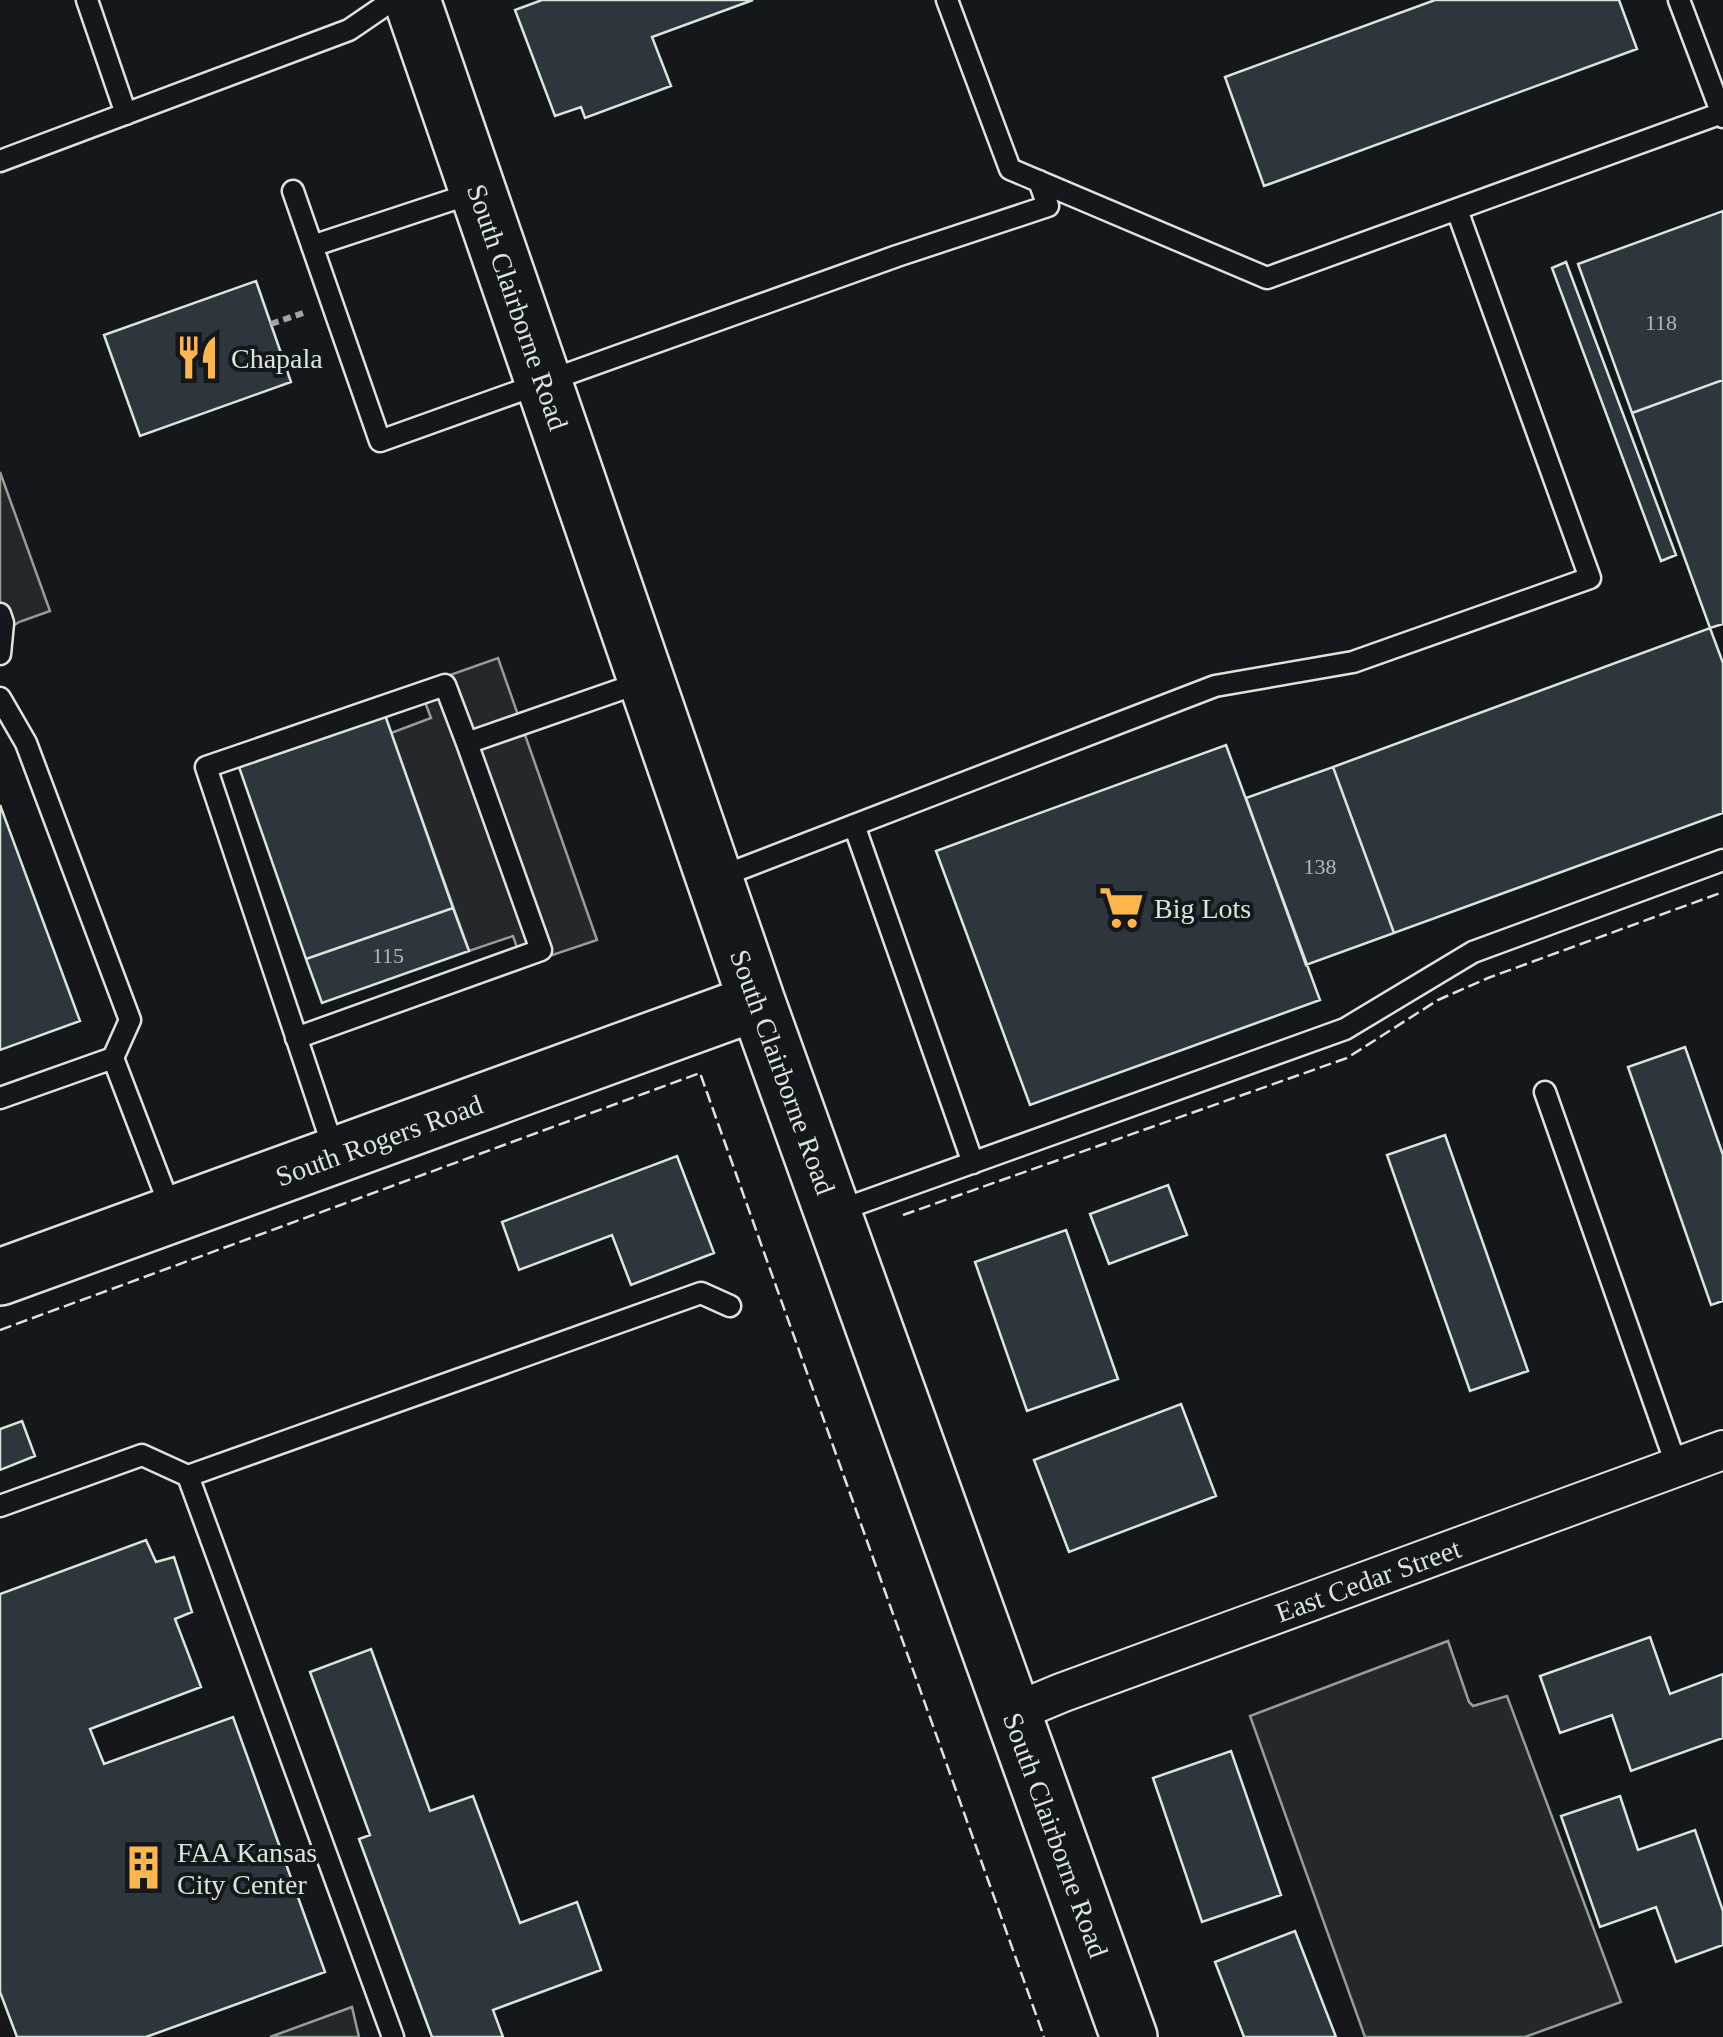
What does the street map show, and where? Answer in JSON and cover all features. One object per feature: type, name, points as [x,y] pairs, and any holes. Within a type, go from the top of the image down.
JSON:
[{"type":"main road","name":"South Clairborne Road","points":[[412,0],[757,1002],[1129,2037]]},
{"type":"main road","name":"South Rogers Road","points":[[0,1277],[757,1002]]},
{"type":"street","name":"East Cedar Street","points":[[1013,1712],[1723,1450]]},
{"type":"lane","points":[[87,0],[126,114]]},
{"type":"lane","points":[[0,161],[349,30],[393,0]]},
{"type":"lane","points":[[947,0],[1010,169],[1267,278],[1722,115],[1679,0]]},
{"type":"lane","points":[[293,190],[380,441],[1048,206],[1039,180]]},
{"type":"lane","points":[[312,246],[478,191]]},
{"type":"lane","points":[[715,879],[1216,686],[1352,662],[1590,578],[1457,210]]},
{"type":"lane","points":[[0,614],[0,654]]},
{"type":"lane","points":[[467,743],[647,680]]},
{"type":"lane","points":[[296,1038],[541,950],[445,685],[206,767],[296,1038],[336,1155]]},
{"type":"lane","points":[[0,698],[26,743],[130,1020],[113,1058],[173,1214]]},
{"type":"lane","points":[[854,825],[972,1163]]},
{"type":"lane","points":[[833,1213],[1346,1029],[1473,952],[1723,860]]},
{"type":"lane","points":[[0,1098],[113,1058]]},
{"type":"lane","points":[[1545,1092],[1677,1467]]},
{"type":"lane","points":[[0,1506],[142,1455],[188,1476],[700,1294],[730,1306]]},
{"type":"lane","points":[[188,1476],[394,2037]]},
{"type":"shaded area","points":[[0,472],[50,611],[19,622],[0,635]]},
{"type":"shaded area","points":[[498,658],[597,940],[523,965],[513,936],[469,951],[391,733],[431,718],[419,686]]},
{"type":"shaded area","points":[[1448,1641],[1473,1706],[1507,1696],[1621,2002],[1525,2037],[1365,2037],[1250,1716]]},
{"type":"shaded area","points":[[352,2007],[359,2037],[270,2037]]},
{"type":"building","points":[[542,0],[753,0],[652,37],[671,86],[585,118],[581,107],[555,116],[515,10]]},
{"type":"building","points":[[1435,0],[1619,0],[1637,49],[1264,186],[1225,77]]},
{"type":"building","points":[[1723,211],[1723,380],[1632,413],[1578,264]]},
{"type":"building","points":[[1566,262],[1676,555],[1661,561],[1552,268]]},
{"type":"building","name":"Chapala","points":[[256,281],[291,382],[140,436],[104,335]]},
{"type":"building","points":[[1723,380],[1723,624],[1710,628],[1632,413]]},
{"type":"building","points":[[1710,628],[1723,663],[1723,813],[1394,933],[1333,767]]},
{"type":"building","points":[[385,715],[453,908],[306,959],[239,767]]},
{"type":"building","name":"Big Lots","points":[[1226,745],[1320,1000],[1030,1105],[936,851]]},
{"type":"building","points":[[1333,767],[1394,933],[1306,965],[1246,798]]},
{"type":"building","points":[[0,805],[80,1021],[0,1050]]},
{"type":"building","points":[[453,908],[469,951],[322,1003],[306,959]]},
{"type":"building","points":[[1685,1047],[1723,1155],[1723,1301],[1711,1305],[1628,1067]]},
{"type":"building","points":[[1445,1135],[1528,1371],[1470,1391],[1387,1155]]},
{"type":"building","points":[[677,1156],[714,1253],[631,1285],[612,1235],[519,1270],[502,1222]]},
{"type":"building","points":[[1168,1185],[1187,1235],[1109,1264],[1090,1214]]},
{"type":"building","points":[[1066,1230],[1118,1379],[1027,1411],[975,1262]]},
{"type":"building","points":[[1181,1404],[1216,1496],[1069,1552],[1034,1460]]},
{"type":"building","points":[[22,1421],[35,1456],[0,1470],[0,1429]]},
{"type":"building","name":"FAA Kansas City Center","points":[[146,1540],[156,1562],[174,1557],[192,1612],[175,1619],[201,1687],[90,1729],[104,1764],[233,1717],[325,1972],[146,2037],[17,2037],[0,1992],[0,1594]]},
{"type":"building","points":[[1650,1637],[1670,1694],[1723,1674],[1723,1738],[1631,1771],[1612,1715],[1560,1733],[1540,1676]]},
{"type":"building","points":[[371,1649],[430,1811],[473,1796],[520,1923],[577,1902],[601,1970],[493,2010],[503,2037],[432,2037],[359,1839],[370,1835],[310,1672]]},
{"type":"building","points":[[1231,1751],[1281,1895],[1202,1922],[1153,1778]]},
{"type":"building","points":[[1620,1796],[1638,1850],[1695,1830],[1723,1911],[1723,1945],[1676,1962],[1656,1907],[1600,1927],[1561,1816]]},
{"type":"building","points":[[1295,1931],[1336,2037],[1244,2037],[1215,1962]]},
{"type":"fence","points":[[903,1215],[1347,1058],[1438,1000],[1723,892]]},
{"type":"fence","points":[[0,1330],[700,1073],[1044,2037]]},
{"type":"place","name":"Chapala","points":[[198,358]]},
{"type":"place","name":"Big Lots","points":[[1121,908]]},
{"type":"place","name":"FAA Kansas City Center","points":[[144,1868]]}]
